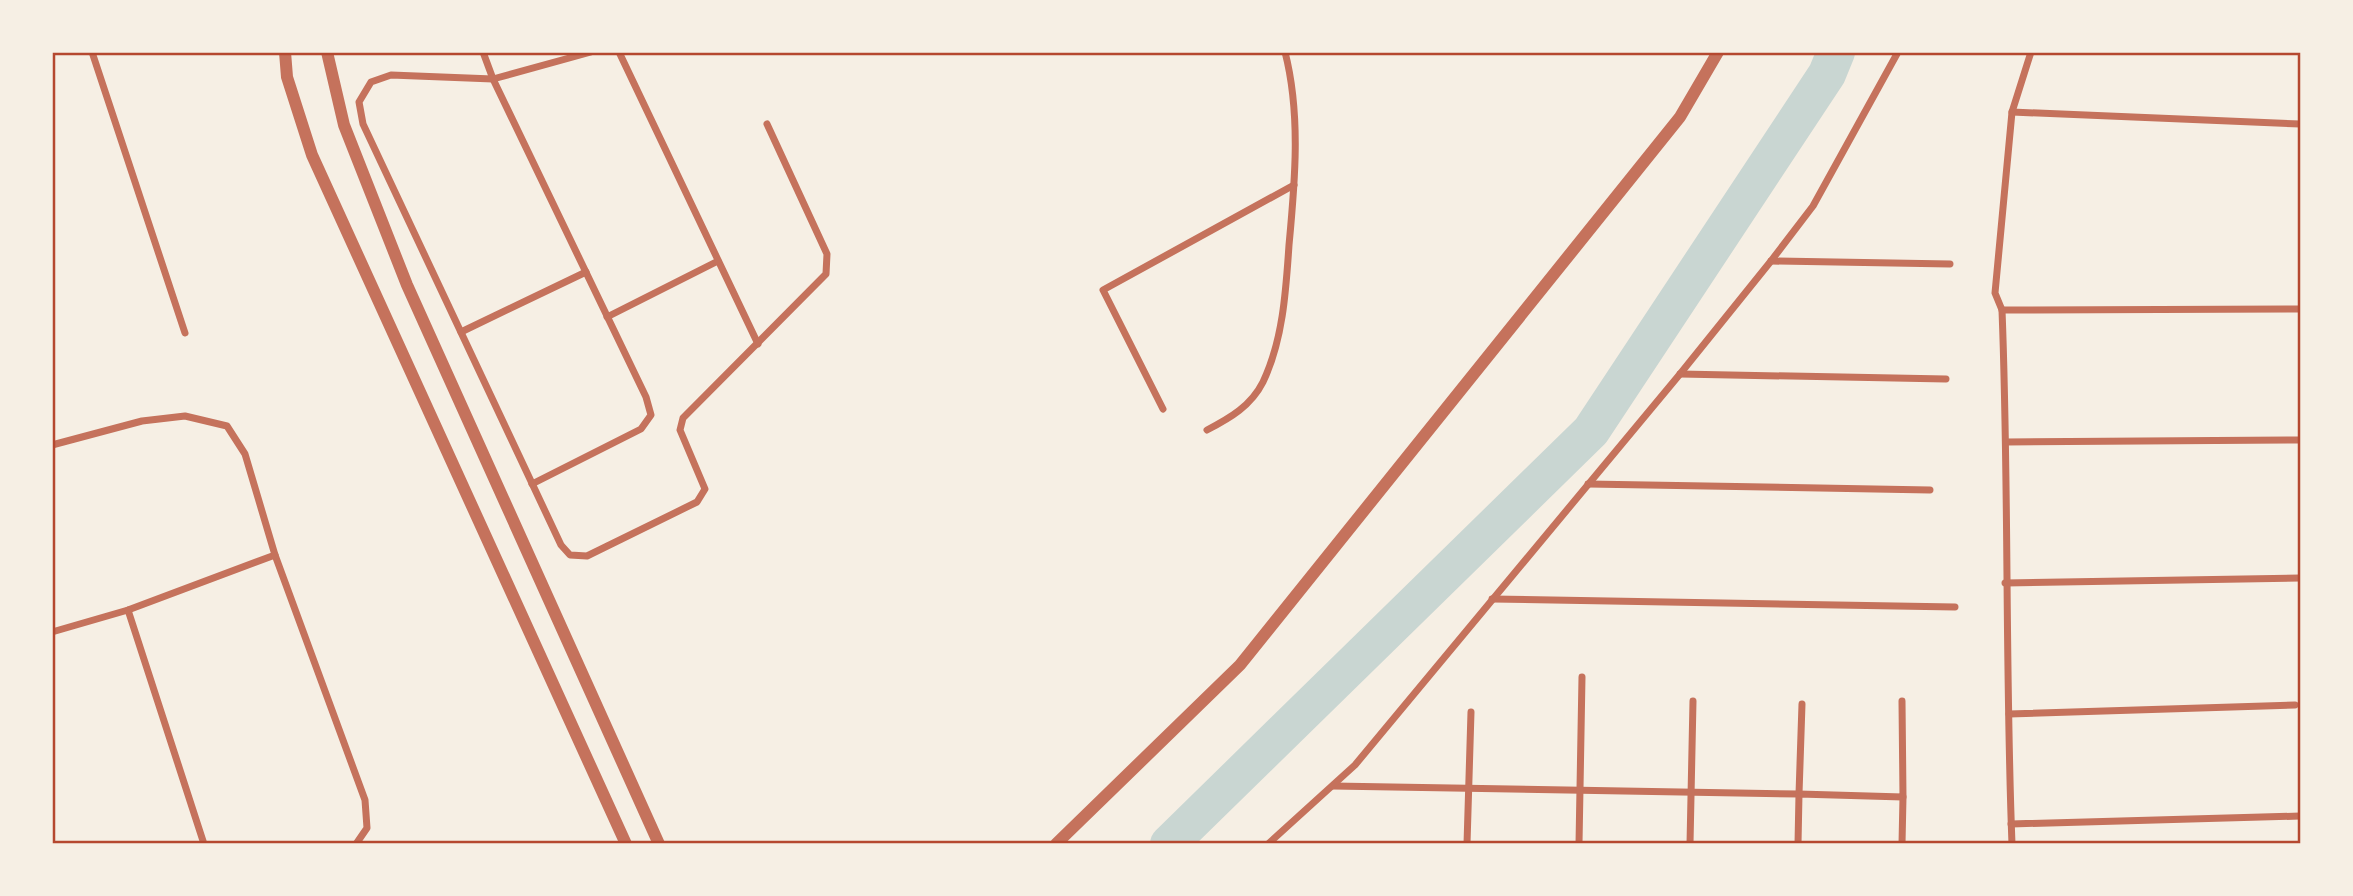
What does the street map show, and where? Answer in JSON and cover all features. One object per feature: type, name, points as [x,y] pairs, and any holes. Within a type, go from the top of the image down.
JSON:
[{"type":"street","points":[[92,52],[185,333]]},
{"type":"street","points":[[285,52],[287,77],[312,155],[626,844]]},
{"type":"street","points":[[327,52],[344,125],[407,285],[659,844]]},
{"type":"street","points":[[482,52],[646,397],[651,415],[641,429],[532,484]]},
{"type":"street","points":[[591,52],[493,79],[391,75],[371,82],[359,102],[363,124],[561,545],[570,555],[587,556],[697,502],[705,489],[680,430],[683,418],[826,274],[827,254],[768,124]]},
{"type":"street","points":[[619,52],[758,344]]},
{"type":"street","points":[[1207,430],[1227,420],[1249,403],[1263,382],[1274,349],[1285,299],[1294,184],[1293,102],[1291,75],[1285,52]]},
{"type":"street","points":[[1056,844],[1240,664],[1680,117],[1718,52]]},
{"type":"street","points":[[1268,844],[1355,765],[1771,261],[1813,206],[1898,52]]},
{"type":"street","points":[[2012,844],[2005,583],[2007,442],[2002,310],[1995,293],[2012,112],[2031,52]]},
{"type":"street","points":[[2012,112],[2301,124]]},
{"type":"street","points":[[1163,409],[1103,289],[1294,184]]},
{"type":"street","points":[[607,317],[718,261]]},
{"type":"street","points":[[1771,261],[1950,264]]},
{"type":"street","points":[[461,332],[586,272]]},
{"type":"street","points":[[2002,310],[2301,309]]},
{"type":"street","points":[[1680,374],[1946,379]]},
{"type":"street","points":[[52,445],[142,422],[185,416],[227,426],[245,454],[275,555],[365,800],[367,828],[356,844]]},
{"type":"street","points":[[2007,442],[2301,440]]},
{"type":"street","points":[[1588,484],[1930,491]]},
{"type":"street","points":[[52,632],[128,610],[275,555]]},
{"type":"street","points":[[2005,583],[2301,578]]},
{"type":"street","points":[[1492,599],[1955,607]]},
{"type":"street","points":[[128,610],[204,844]]},
{"type":"street","points":[[1579,844],[1582,677]]},
{"type":"street","points":[[1690,844],[1693,701]]},
{"type":"street","points":[[1902,701],[1902,844]]},
{"type":"street","points":[[1798,844],[1802,704]]},
{"type":"street","points":[[2009,714],[2295,705]]},
{"type":"street","points":[[1467,844],[1471,712]]},
{"type":"street","points":[[1332,786],[1903,797]]},
{"type":"street","points":[[2011,824],[2301,816]]},
{"type":"waterway","points":[[1169,844],[1591,431],[1827,74],[1836,52]]}]
